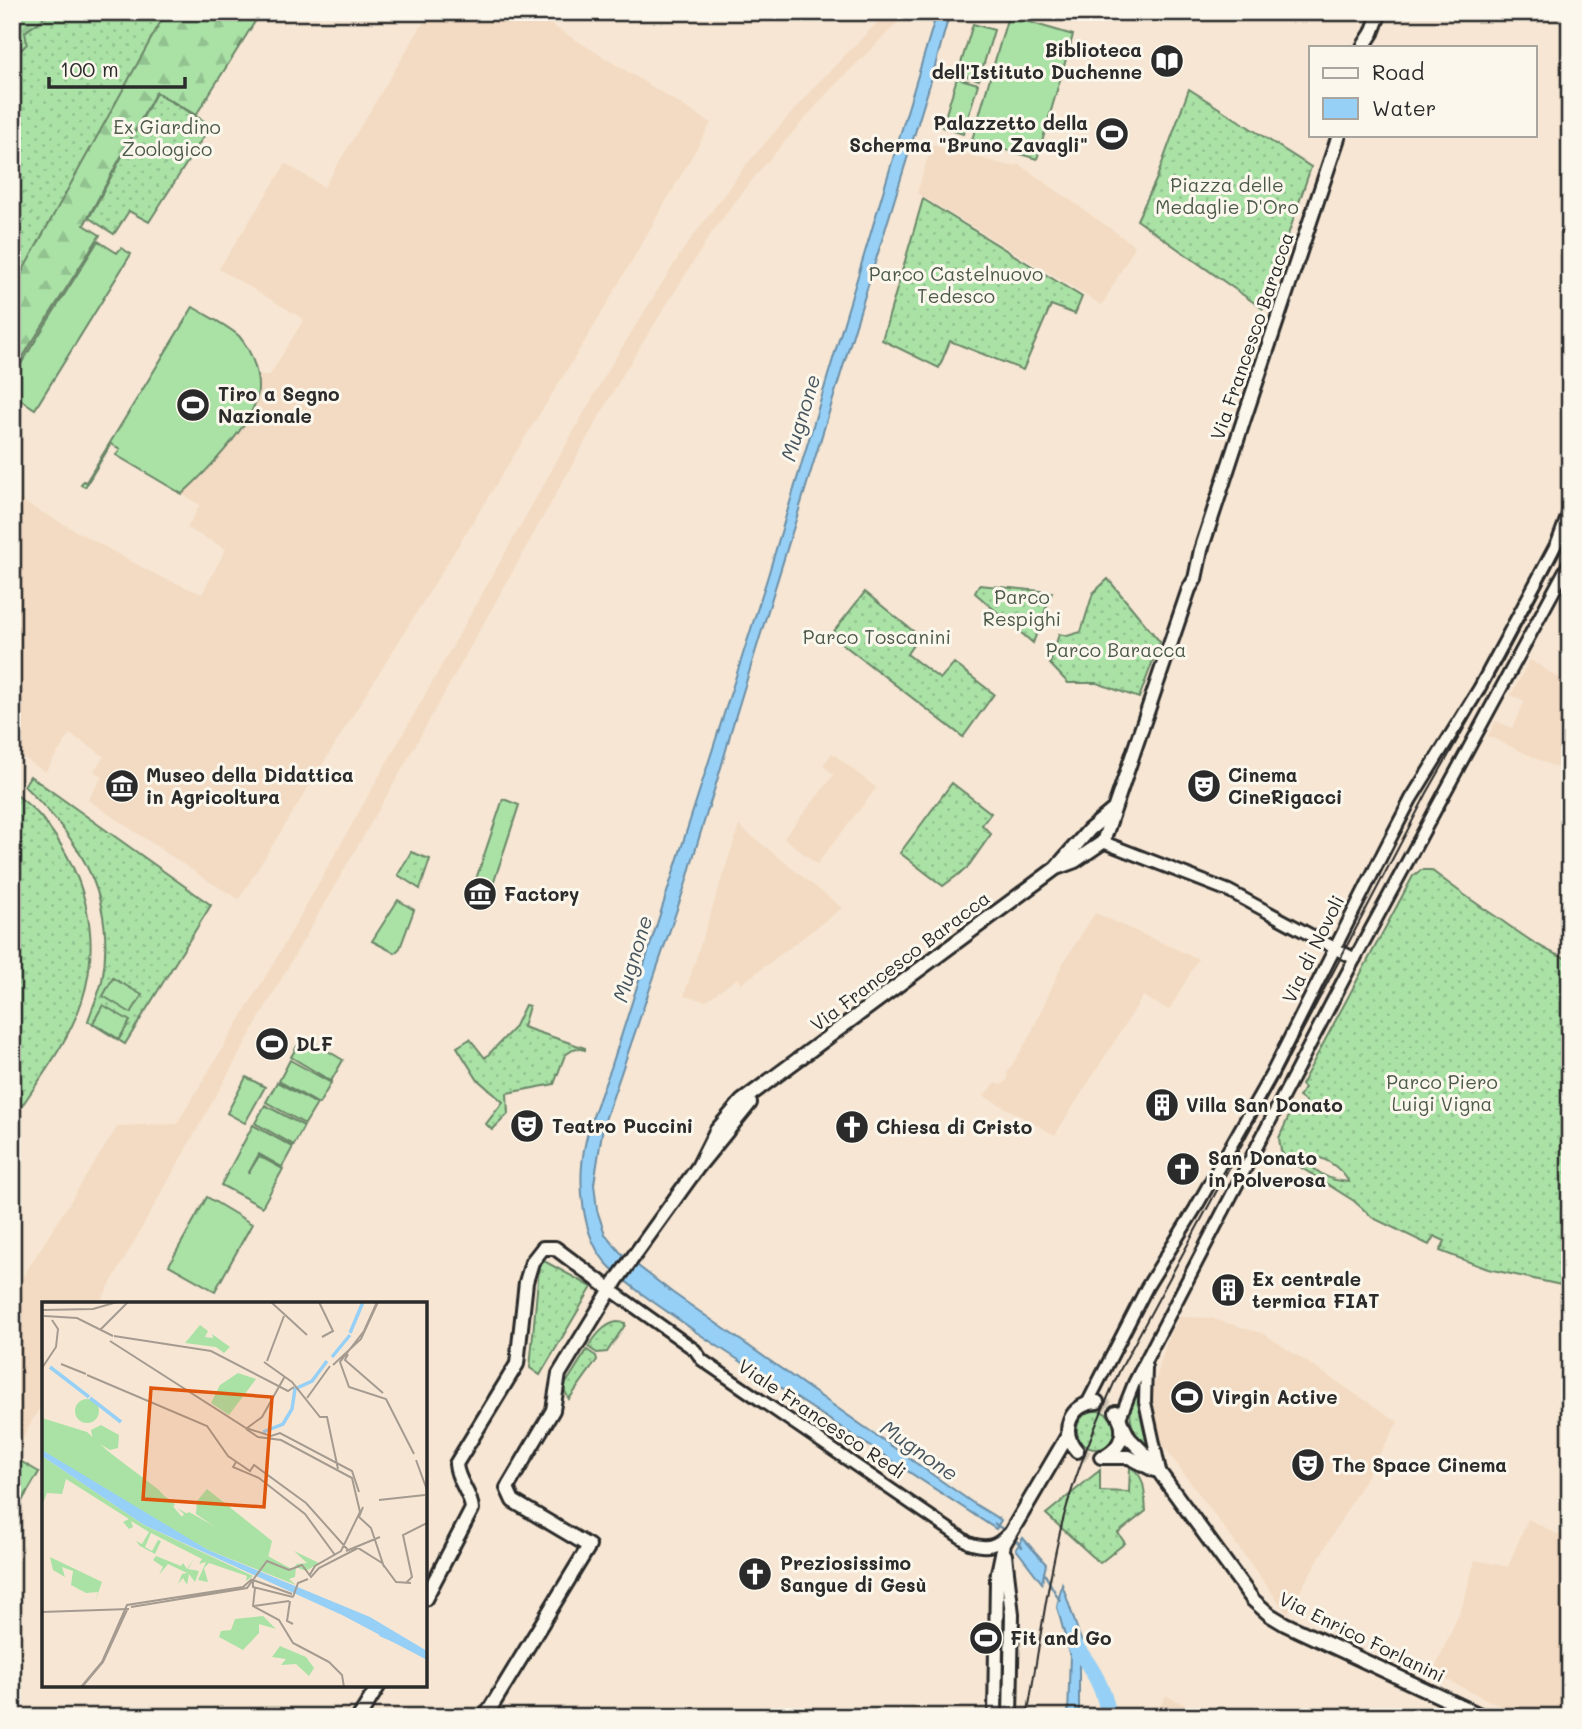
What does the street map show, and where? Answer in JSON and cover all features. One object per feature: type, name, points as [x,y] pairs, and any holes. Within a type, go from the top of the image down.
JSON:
[{"type":"main road","points":[[1372,46],[1380,12]]},
{"type":"main road","points":[[1364,46],[1373,33]]},
{"type":"main road","name":"Via Francesco Baracca","points":[[1056,868],[1074,861],[1103,842],[1098,832],[1110,813],[1198,569],[1201,551],[1339,136]]},
{"type":"main road","name":"Via Francesco Baracca","points":[[485,1717],[589,1546],[513,1501],[507,1488],[552,1410],[559,1386],[559,1374],[613,1285],[698,1167],[767,1085],[1056,868],[1089,830],[1110,813]]},
{"type":"main road","points":[[427,1595],[472,1509],[471,1501],[457,1474],[456,1464],[517,1364],[526,1282],[537,1253],[543,1248],[555,1248],[613,1285]]},
{"type":"main road","name":"Via di Novoli","points":[[1004,1542],[1068,1435],[1071,1417],[1078,1408],[1092,1403]]},
{"type":"main road","name":"Via di Novoli","points":[[1101,1457],[1111,1453],[1119,1444],[1120,1419]]},
{"type":"main road","name":"Via Enrico Forlanini","points":[[1120,1419],[1129,1438],[1161,1474],[1239,1583],[1270,1615],[1484,1717]]},
{"type":"main road","points":[[1053,1461],[1077,1452],[1068,1435]]},
{"type":"main road","name":"Via Enrico Forlanini","points":[[1101,1457],[1129,1457],[1161,1474]]},
{"type":"main road","points":[[995,1717],[997,1578],[1004,1542]]},
{"type":"main road","points":[[1004,1542],[1012,1614],[1010,1717]]},
{"type":"main road","points":[[359,1717],[378,1687]]},
{"type":"street","name":"Via di Novoli","points":[[1092,1403],[1118,1339],[1271,1075],[1410,801],[1479,689],[1558,541],[1570,509]]},
{"type":"street","name":"Via di Novoli","points":[[1120,1419],[1126,1400],[1150,1353],[1355,959],[1570,561]]},
{"type":"street","points":[[1103,842],[1224,888],[1355,959]]},
{"type":"street","name":"Viale Francesco Redi","points":[[613,1285],[695,1350],[702,1360],[969,1543],[985,1547],[1004,1542]]},
{"type":"street","points":[[1150,1353],[1144,1377],[1145,1402],[1161,1474]]},
{"type":"shaded area","points":[[430,12],[530,12],[711,123],[594,326],[239,899],[88,800],[102,777],[94,771],[104,756],[94,749],[70,734],[45,772],[12,749],[12,496],[156,575],[202,594],[226,549],[187,528],[200,505],[182,494],[204,474],[257,396],[257,375],[270,375],[304,319],[219,269],[286,164],[324,187]]},
{"type":"shaded area","points":[[888,12],[908,12],[829,91],[759,171],[712,232],[623,374],[100,1302],[42,1302],[42,1404],[12,1456],[12,1294],[118,1126],[177,1124],[275,961],[610,367],[683,250],[747,164],[816,85]]},
{"type":"shaded area","points":[[932,145],[1009,166],[1020,165],[1135,246],[1102,305],[917,193]]},
{"type":"shaded area","points":[[1530,660],[1570,685],[1570,774],[1488,736],[1496,721],[1512,728],[1525,701],[1511,695]]},
{"type":"shaded area","points":[[832,753],[876,788],[817,864],[784,838],[834,775],[823,765]]},
{"type":"shaded area","points":[[739,826],[842,908],[741,984],[737,978],[706,1001],[684,996]]},
{"type":"shaded area","points":[[1095,913],[1198,959],[1169,1010],[1143,996],[1055,1135],[984,1096],[995,1083],[1002,1085],[1008,1079],[1007,1073],[1029,1038],[1062,965]]},
{"type":"shaded area","points":[[1179,1317],[1210,1318],[1264,1334],[1398,1422],[1287,1613],[1160,1441],[1152,1393],[1166,1345]]},
{"type":"shaded area","points":[[1528,1519],[1570,1541],[1570,1717],[1523,1717],[1433,1673],[1463,1604],[1475,1560],[1508,1567]]},
{"type":"shaded area","points":[[1166,1696],[1212,1717],[1154,1717]]},
{"type":"green space","points":[[12,12],[260,12],[156,91],[81,225],[12,369]]},
{"type":"green space","points":[[12,12],[42,12],[43,19],[25,32],[27,44],[12,59]]},
{"type":"green space","points":[[166,12],[261,12],[196,115],[156,92],[84,225],[100,235],[12,374],[12,290]]},
{"type":"green space","points":[[1008,16],[1073,35],[1037,159],[972,140]]},
{"type":"green space","points":[[973,24],[994,30],[979,80],[958,73]]},
{"type":"green space","points":[[957,78],[978,84],[963,134],[942,127]]},
{"type":"green space","name":"Piazza delle Medaglie D'Oro","points":[[1189,89],[1311,167],[1263,309],[1137,220],[1156,180]]},
{"type":"green space","name":"Ex Giardino Zoologico","points":[[156,93],[211,125],[149,222],[129,211],[114,234],[89,218]]},
{"type":"green space","name":"Parco Castelnuovo Tedesco","points":[[923,199],[1082,297],[1075,314],[1051,305],[1023,370],[950,341],[939,368],[882,340]]},
{"type":"green space","points":[[98,241],[117,253],[121,248],[131,254],[35,409],[12,394],[12,378]]},
{"type":"green space","name":"Tiro a Segno Nazionale","points":[[193,307],[239,336],[251,357],[258,389],[253,409],[246,422],[214,462],[182,494],[116,455],[120,449],[111,444],[85,487],[81,485],[83,481],[86,482]]},
{"type":"green space","name":"Parco Baracca","points":[[1108,579],[1160,642],[1139,698],[1097,683],[1068,683],[1050,664],[1059,634],[1067,636],[1081,632],[1093,593]]},
{"type":"green space","name":"Parco Respighi","points":[[979,585],[1052,592],[1033,643],[975,593]]},
{"type":"green space","name":"Parco Toscanini","points":[[865,592],[919,636],[907,654],[940,679],[954,663],[994,694],[963,737],[831,635]]},
{"type":"green space","points":[[30,776],[211,905],[125,1044],[88,1021],[102,981],[105,951],[99,898],[78,850],[24,786]]},
{"type":"green space","points":[[952,783],[991,813],[982,825],[991,834],[967,868],[943,886],[900,853]]},
{"type":"green space","points":[[12,791],[40,816],[68,858],[85,903],[90,927],[90,952],[82,1001],[69,1033],[12,1121]]},
{"type":"green space","points":[[503,799],[519,805],[487,903],[470,897]]},
{"type":"green space","points":[[411,852],[430,859],[420,889],[398,875]]},
{"type":"green space","name":"Parco Piero Luigi Vigna","points":[[1421,870],[1431,870],[1532,942],[1570,960],[1570,1287],[1488,1269],[1440,1251],[1445,1241],[1434,1236],[1429,1245],[1373,1218],[1354,1201],[1286,1158],[1281,1151],[1279,1138],[1293,1107],[1300,1112],[1306,1102],[1299,1097],[1304,1088],[1301,1085],[1413,876]],"holes":[[[1304,1155],[1330,1162],[1349,1182],[1329,1178],[1317,1171]]]},
{"type":"green space","points":[[398,900],[414,910],[400,948],[395,953],[372,941]]},
{"type":"green space","points":[[113,978],[142,995],[131,1013],[103,996]]},
{"type":"green space","points":[[103,1005],[130,1021],[119,1039],[93,1023]]},
{"type":"green space","points":[[525,1005],[529,1006],[523,1027],[585,1050],[576,1048],[565,1055],[554,1084],[507,1093],[508,1114],[492,1130],[486,1124],[503,1102],[477,1079],[457,1047],[470,1039],[485,1058],[514,1028]]},
{"type":"green space","name":"DLF","points":[[303,1036],[343,1060],[331,1081],[291,1057]]},
{"type":"green space","name":"DLF","points":[[290,1060],[331,1083],[319,1104],[279,1081]]},
{"type":"green space","name":"DLF","points":[[246,1077],[265,1087],[245,1123],[227,1113]]},
{"type":"green space","points":[[277,1082],[317,1104],[305,1124],[266,1102]]},
{"type":"green space","points":[[265,1105],[304,1126],[294,1145],[255,1123]]},
{"type":"green space","points":[[253,1125],[293,1147],[282,1167],[259,1154],[248,1174],[259,1156],[283,1169],[262,1207],[221,1185]]},
{"type":"green space","points":[[207,1197],[252,1224],[215,1291],[169,1265]]},
{"type":"green space","points":[[544,1261],[592,1287],[540,1375],[530,1368],[539,1268]]},
{"type":"green space","points":[[617,1322],[625,1325],[607,1352],[597,1353],[588,1347],[604,1328]]},
{"type":"green space","points":[[587,1350],[596,1356],[597,1360],[569,1399],[563,1388]]},
{"type":"green space","points":[[1139,1386],[1150,1445],[1146,1447],[1139,1440],[1130,1418],[1132,1402]]},
{"type":"green space","points":[[1096,1411],[1110,1416],[1115,1430],[1110,1444],[1096,1449],[1082,1444],[1077,1430],[1082,1416]]},
{"type":"green space","points":[[15,1458],[39,1472],[12,1518],[12,1463]]},
{"type":"green space","points":[[1130,1467],[1142,1481],[1146,1511],[1118,1533],[1125,1543],[1100,1563],[1046,1514],[1100,1470],[1100,1491],[1129,1492]]},
{"type":"water","points":[[937,12],[950,12],[930,84],[687,880],[603,1126],[594,1184],[597,1210],[605,1234],[620,1252],[673,1293],[1001,1520],[996,1529],[696,1332],[630,1285],[610,1267],[592,1240],[583,1207],[582,1189],[583,1155],[591,1122],[611,1068],[767,579]]},
{"type":"water","points":[[1023,1538],[1046,1564],[1042,1583],[1016,1549]]},
{"type":"water","points":[[1062,1584],[1082,1643],[1079,1663],[1079,1717],[1068,1717],[1070,1654],[1057,1607]]},
{"type":"waterway","name":"Mugnone","points":[[995,1524],[1007,1532]]},
{"type":"waterway","name":"Mugnone","points":[[1012,1536],[1022,1547]]},
{"type":"waterway","name":"Mugnone","points":[[1044,1573],[1060,1601]]},
{"type":"waterway","points":[[1075,1646],[1097,1679],[1109,1717]]},
{"type":"tunnel","points":[[1097,1402],[1116,1412]]},
{"type":"tunnel","points":[[1077,1451],[1088,1457],[1101,1457]]},
{"type":"tram line","points":[[1027,1717],[1048,1590],[1064,1516],[1089,1442],[1120,1370],[1427,793],[1503,660],[1570,528]]},
{"type":"place","name":"Biblioteca dell'Istituto Duchenne","points":[[1167,61]]},
{"type":"place","name":"Palazzetto della Scherma \"Bruno Zavagli\"","points":[[1112,134]]},
{"type":"place","name":"Tiro a Segno Nazionale","points":[[193,405]]},
{"type":"place","name":"Museo della Didattica in Agricoltura","points":[[122,786]]},
{"type":"place","name":"Cinema CineRigacci","points":[[1204,786]]},
{"type":"place","name":"Factory","points":[[480,894]]},
{"type":"place","name":"DLF","points":[[272,1044]]},
{"type":"place","name":"Villa San Donato","points":[[1162,1105]]},
{"type":"place","name":"Teatro Puccini","points":[[527,1126]]},
{"type":"place","name":"Chiesa di Cristo","points":[[852,1127]]},
{"type":"place","name":"San Donato in Polverosa","points":[[1183,1169]]},
{"type":"place","name":"Ex centrale termica FIAT","points":[[1228,1290]]},
{"type":"place","name":"Virgin Active","points":[[1187,1397]]},
{"type":"place","name":"The Space Cinema","points":[[1308,1465]]},
{"type":"place","name":"Preziosissimo Sangue di Gesù","points":[[755,1574]]},
{"type":"place","name":"Fit and Go","points":[[986,1638]]}]
